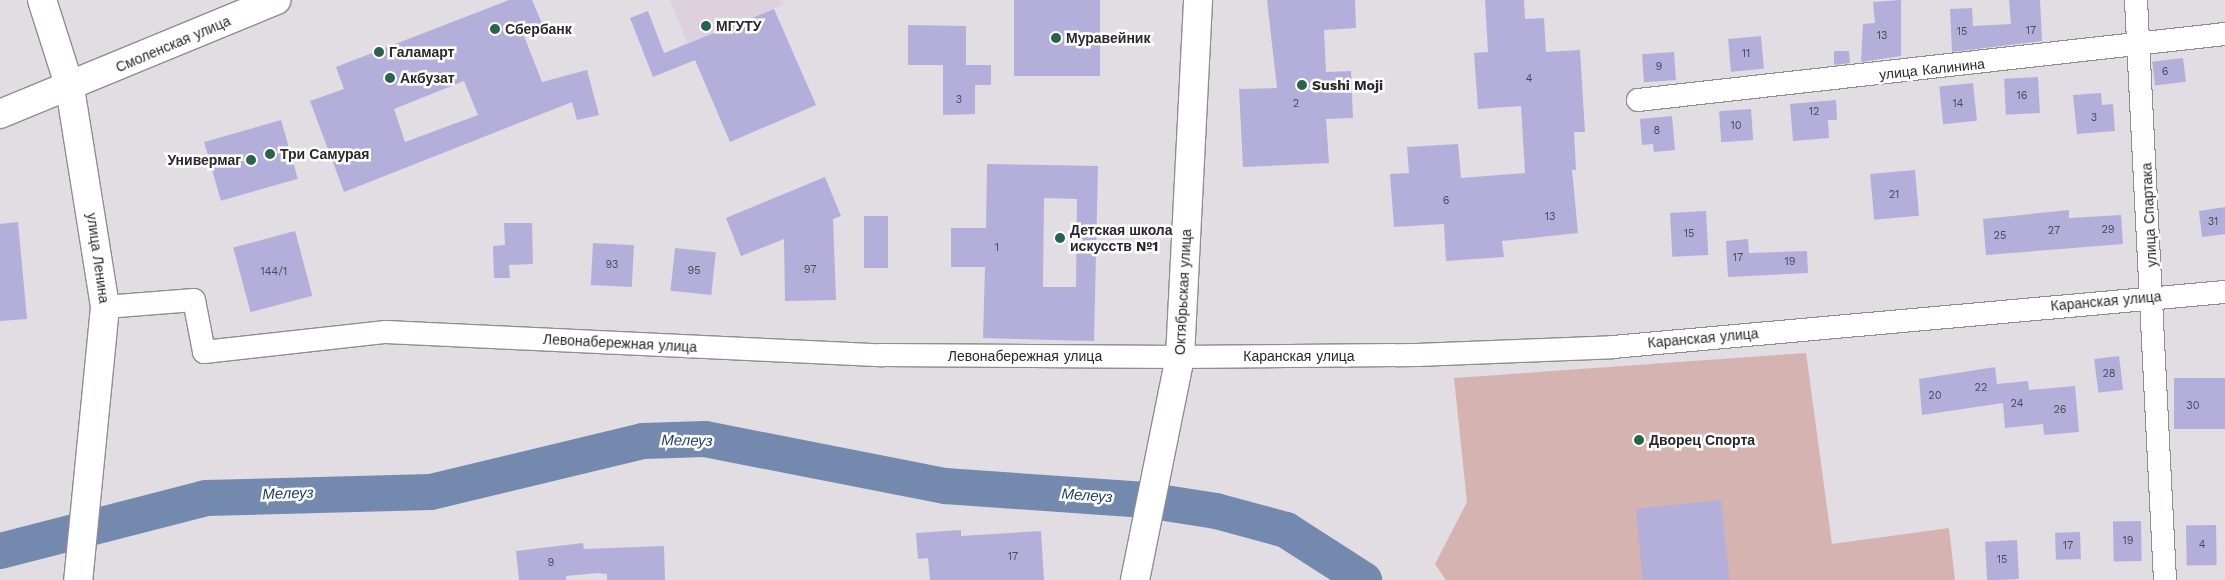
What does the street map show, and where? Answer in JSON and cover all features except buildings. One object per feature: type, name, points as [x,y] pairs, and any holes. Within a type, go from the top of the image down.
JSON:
[{"type":"main road","name":"улица Ленина","points":[[42,0],[70,88],[105,307],[97,420],[78,580]]},
{"type":"main road","name":"Смоленская улица","points":[[0,114],[70,88],[276,0]]},
{"type":"main road","name":"Октябрьская улица","points":[[1136,576],[1169,429],[1180,357],[1198,0]]},
{"type":"street","name":"улица Спартака","points":[[2136,0],[2153,297],[2165,580]]},
{"type":"street","name":"улица Калинина","points":[[1638,100],[2139,47],[2225,34]]},
{"type":"street","name":"Каранская улица","points":[[1180,357],[1418,355],[1613,347],[2225,292]]},
{"type":"street","name":"Левонабережная улица","points":[[105,307],[194,300],[204,352],[386,332],[881,355],[1180,357]]},
{"type":"shaded area","name":"МГУТУ","points":[[670,0],[782,0],[784,4],[688,44]]},
{"type":"shaded area","name":"Дворец Спорта","points":[[1806,353],[1832,544],[1949,528],[1955,580],[1446,580],[1435,564],[1467,502],[1454,378]]},
{"type":"waterway","name":"Мелеуз","points":[[0,551],[206,498],[431,492],[643,441],[705,439],[945,486],[1146,500],[1216,511],[1286,530],[1364,580]]},
{"type":"place","name":"МГУТУ","points":[[706,26]]},
{"type":"place","name":"Сбербанк","points":[[495,29]]},
{"type":"place","name":"Муравейник","points":[[1056,38]]},
{"type":"place","name":"Галамарт","points":[[379,52]]},
{"type":"place","name":"Акбузат","points":[[390,78]]},
{"type":"place","name":"Sushi Moji","points":[[1302,85]]},
{"type":"place","name":"Три Самурая","points":[[270,154]]},
{"type":"place","name":"Универмаг","points":[[251,160]]},
{"type":"place","name":"Детская школа искусств №1","points":[[1060,238]]},
{"type":"place","name":"Дворец Спорта","points":[[1639,440]]}]
